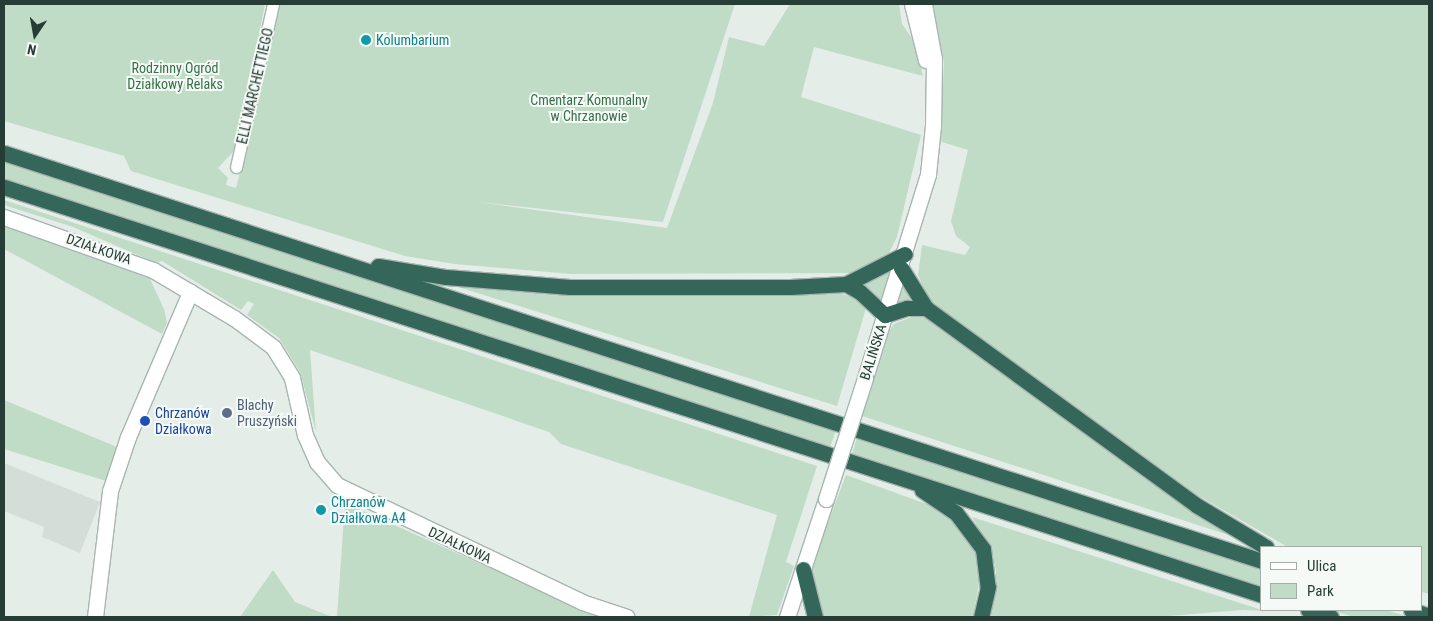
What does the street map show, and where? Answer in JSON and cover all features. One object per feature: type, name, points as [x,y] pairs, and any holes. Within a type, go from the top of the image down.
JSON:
[{"type":"highway","points":[[4,153],[1260,560]]},
{"type":"highway","points":[[4,186],[1260,594]]},
{"type":"highway","points":[[329,258],[446,277],[570,287],[672,288],[846,284],[903,261],[926,308],[1196,505],[1264,546]]},
{"type":"highway","points":[[846,284],[860,292],[885,315],[907,308],[926,308]]},
{"type":"highway","points":[[904,479],[956,513],[975,534],[983,550],[988,569],[988,587],[981,617]]},
{"type":"highway","points":[[803,569],[815,617]]},
{"type":"highway","points":[[1311,611],[1331,617]]},
{"type":"highway","points":[[1414,611],[1429,616]]},
{"type":"street","name":"ELLI MARCHETTIEGO","points":[[236,167],[273,4]]},
{"type":"street","name":"BALIŃSKA","points":[[912,4],[933,83]]},
{"type":"street","name":"BALIŃSKA","points":[[788,617],[903,261],[928,174],[934,126],[934,48],[924,4]]},
{"type":"street","name":"DZIAŁKOWA","points":[[4,217],[139,263],[234,318],[273,347],[292,378],[305,435],[317,462],[337,485],[582,602],[627,617]]},
{"type":"street","points":[[95,617],[112,484],[144,396],[190,292]]},
{"type":"shaded area","points":[[4,463],[100,502],[80,553],[42,537],[44,527],[4,511]]},
{"type":"green space","points":[[4,4],[265,4],[241,127],[234,151],[218,168],[228,178],[226,185],[236,188],[254,119],[278,4],[735,4],[663,222],[478,202],[667,228],[713,103],[729,37],[764,46],[790,4],[899,4],[902,24],[914,41],[923,76],[814,47],[801,97],[921,135],[897,237],[889,253],[854,273],[571,274],[455,264],[405,256],[131,171],[124,156],[4,121]]},
{"type":"green space","points":[[930,4],[1429,4],[1429,594],[1423,592],[1423,546],[1286,546],[1199,496],[931,304],[918,275],[922,245],[965,255],[970,247],[956,236],[951,221],[968,150],[942,142],[940,138],[944,62]]},
{"type":"green space","points":[[4,160],[836,430],[830,447],[4,181]]},
{"type":"green space","points":[[4,200],[817,466],[786,562],[794,566],[777,615],[749,617],[777,515],[561,444],[549,432],[310,350],[316,432],[300,372],[279,338],[247,315],[254,304],[248,301],[241,310],[162,261],[156,263],[73,227],[4,205]]},
{"type":"green space","points":[[4,223],[149,277],[164,309],[167,323],[162,334],[4,249]]},
{"type":"green space","points":[[892,269],[880,306],[861,286]]},
{"type":"green space","points":[[905,284],[915,300],[897,304],[901,286]]},
{"type":"green space","points":[[452,285],[570,295],[829,291],[853,297],[866,308],[837,406]]},
{"type":"green space","points":[[914,316],[926,316],[1250,542],[862,416],[889,331],[894,324]]},
{"type":"green space","points":[[4,400],[117,447],[106,481],[4,449]]},
{"type":"green space","points":[[857,437],[1260,568],[1260,587],[852,455]]},
{"type":"green space","points":[[846,475],[935,507],[960,527],[977,555],[981,572],[973,617],[821,617],[812,578],[813,562]]},
{"type":"green space","points":[[345,503],[580,608],[596,617],[337,617]]},
{"type":"green space","points":[[972,517],[1260,611],[1243,610],[1155,617],[988,617],[995,590],[996,570],[990,549]]},
{"type":"green space","points":[[273,570],[295,602],[332,617],[240,617]]},
{"type":"green space","points":[[1334,611],[1389,611],[1409,617],[1354,617]]},
{"type":"place","name":"Kolumbarium","points":[[366,40]]},
{"type":"place","name":"Blachy Pruszyński","points":[[227,413]]},
{"type":"place","name":"Chrzanów Działkowa","points":[[145,421]]},
{"type":"place","name":"Chrzanów Działkowa A4","points":[[321,510]]},
{"type":"park label","name":"Rodzinny Ogród Działkowy Relaks","points":[[175,76]]},
{"type":"park label","name":"Cmentarz Komunalny w Chrzanowie","points":[[589,108]]}]
